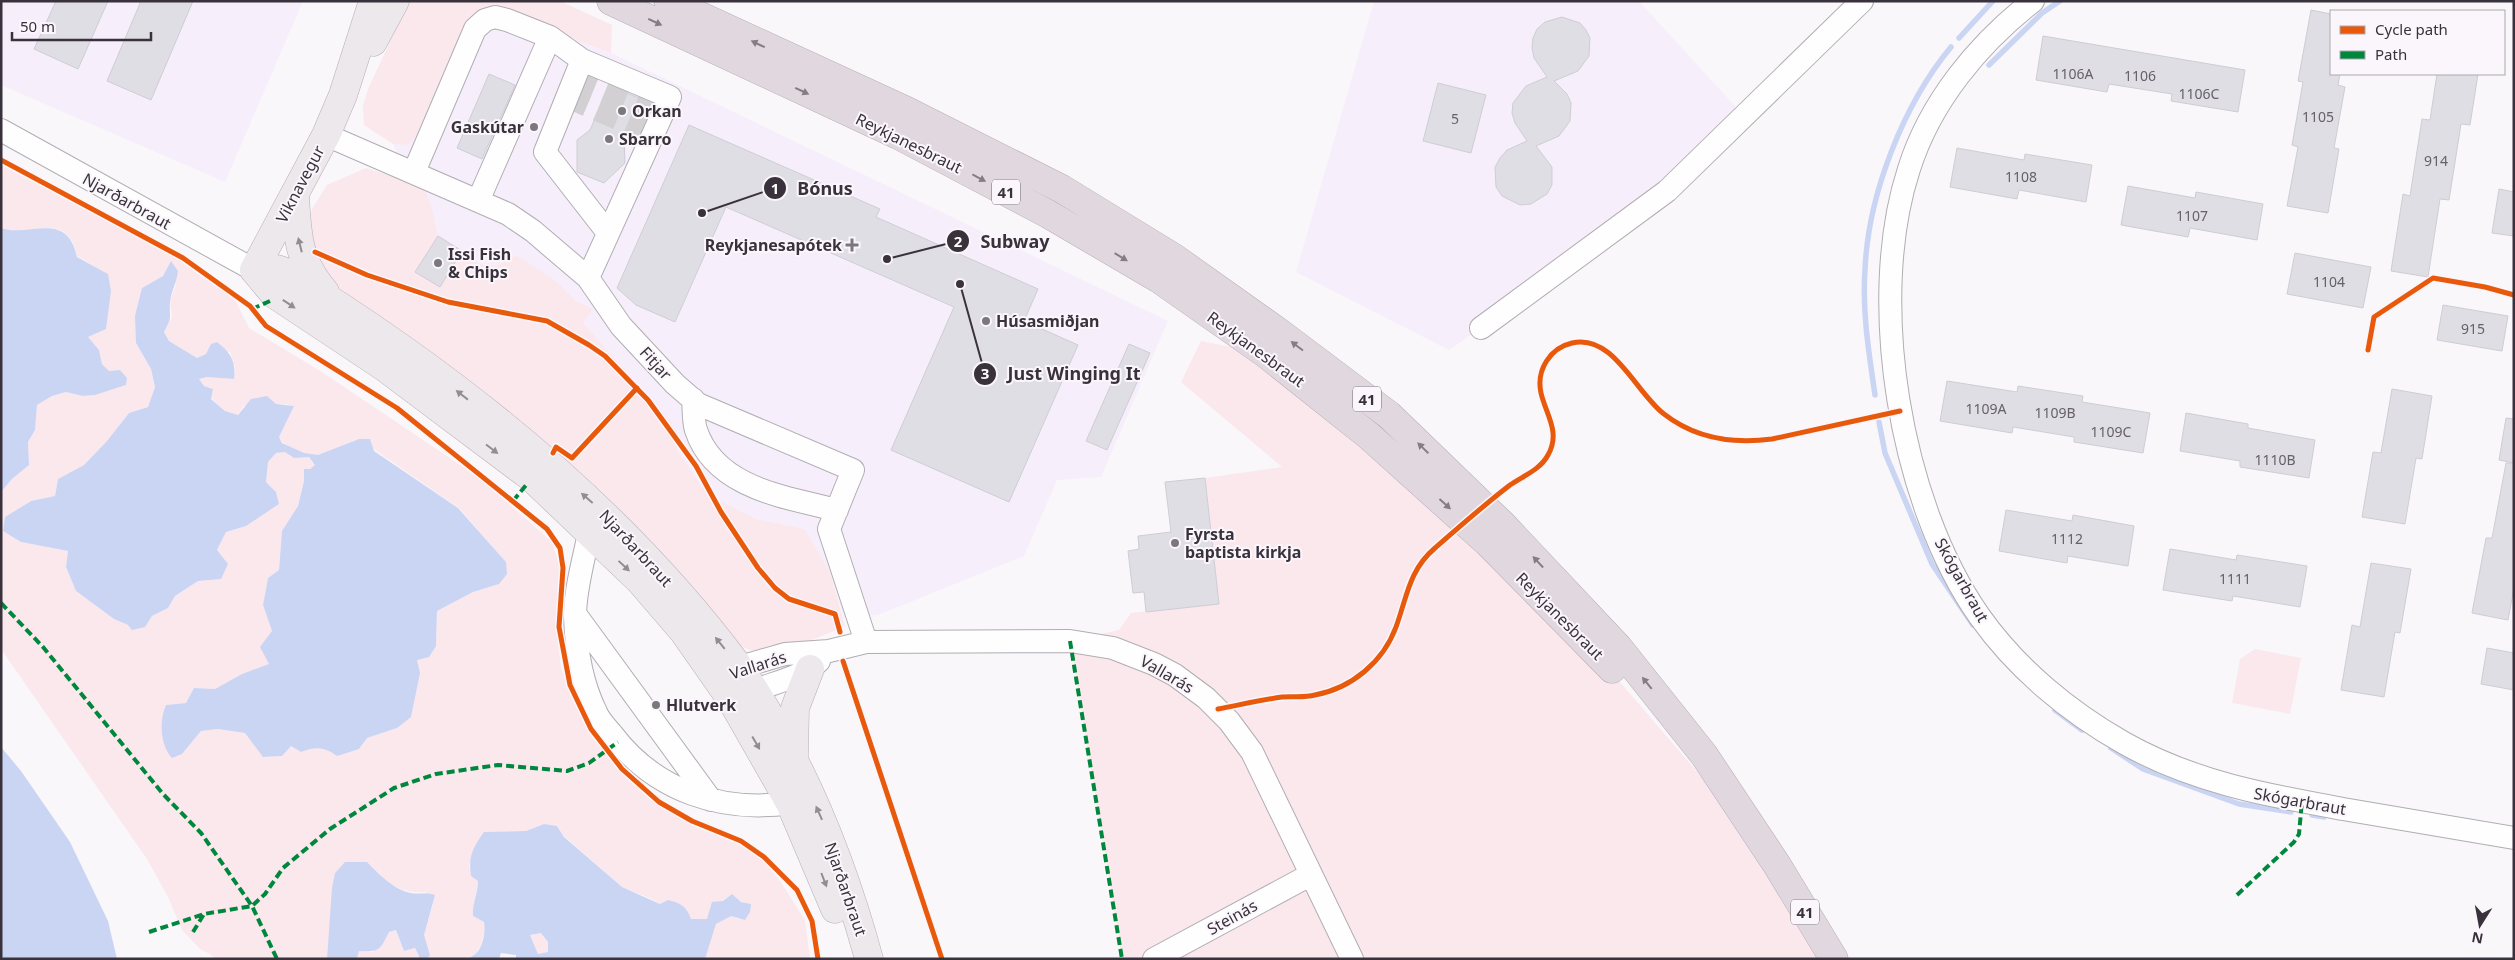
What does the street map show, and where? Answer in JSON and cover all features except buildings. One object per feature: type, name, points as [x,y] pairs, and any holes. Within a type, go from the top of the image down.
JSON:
[{"type":"highway","name":"Reykjanesbraut","points":[[611,1],[898,135],[1048,214],[1159,279],[1266,354],[1369,436],[1488,543],[1604,659],[1776,865]]},
{"type":"highway","name":"Reykjanesbraut","points":[[668,1],[907,111],[1062,188],[1173,257],[1280,333],[1389,415],[1503,525],[1618,647],[1704,755],[1776,865],[1834,959]]},
{"type":"main road","name":"Viknavegur","points":[[343,96],[373,1]]},
{"type":"main road","name":"Viknavegur","points":[[254,270],[326,135],[343,96],[395,1]]},
{"type":"main road","points":[[295,194],[297,234],[303,258],[314,279],[333,301]]},
{"type":"main road","name":"Njarðarbraut","points":[[254,270],[277,269],[286,272],[400,346],[493,419],[588,498],[624,531],[656,566],[736,684],[794,757],[824,824],[869,959]]},
{"type":"main road","name":"Njarðarbraut","points":[[254,270],[274,294],[384,366],[532,478],[640,581],[683,631],[736,684],[822,875],[852,959]]},
{"type":"main road","points":[[794,757],[795,708],[820,660]]},
{"type":"street","points":[[1481,328],[1667,191],[1862,1]]},
{"type":"street","name":"Skógarbraut","points":[[2033,1],[1993,36],[1971,60],[1931,118],[1909,167],[1894,231],[1891,258],[1889,317],[1900,411],[1908,447],[1935,530],[1949,562],[1978,615],[2026,670],[2073,710],[2124,744],[2180,770],[2208,781],[2263,795],[2514,838]]},
{"type":"street","points":[[414,172],[475,29],[485,20],[495,17],[550,37],[582,60],[670,97],[588,278]]},
{"type":"street","points":[[478,201],[550,37]]},
{"type":"street","points":[[582,60],[545,152],[608,233]]},
{"type":"street","name":"Njarðarbraut","points":[[1,130],[254,270]]},
{"type":"street","name":"Fitjar","points":[[326,135],[508,214],[533,231],[588,278],[621,326],[675,384],[698,404],[853,470],[829,529],[866,642]]},
{"type":"street","points":[[693,400],[696,430],[710,459],[736,480],[782,497],[837,510]]},
{"type":"street","points":[[589,533],[575,615],[578,648],[586,685],[596,714],[634,760],[659,778],[693,795],[762,808],[790,803]]},
{"type":"street","points":[[575,615],[712,800]]},
{"type":"street","name":"Vallarás","points":[[736,684],[820,660],[866,642],[1070,641],[1113,648],[1154,664],[1175,675],[1206,698],[1243,738],[1260,765],[1310,874],[1352,959]]},
{"type":"street","name":"Steinás","points":[[1154,959],[1310,874]]},
{"type":"shaded area","points":[[1,1],[303,1],[225,182],[1,85]]},
{"type":"shaded area","points":[[409,1],[560,1],[612,25],[611,53],[581,42],[507,7],[481,11],[441,82],[415,138],[408,145],[393,144],[364,125],[363,106],[368,89]]},
{"type":"shaded area","points":[[1374,1],[1639,1],[1745,117],[1481,328],[1449,350],[1296,272]]},
{"type":"shaded area","points":[[507,7],[581,42],[611,53],[1168,321],[1101,477],[1057,480],[1024,556],[878,615],[844,618],[830,572],[805,529],[756,519],[715,498],[702,487],[677,450],[672,422],[583,323],[593,309],[576,301],[557,282],[517,255],[496,266],[479,264],[438,236],[432,208],[409,178],[393,144],[408,145],[481,11]]},
{"type":"shaded area","points":[[1,165],[163,249],[235,300],[249,328],[322,372],[481,479],[552,542],[560,568],[556,623],[561,669],[587,728],[614,765],[638,789],[669,812],[703,830],[738,842],[764,860],[805,920],[810,959],[705,959],[716,924],[731,915],[738,919],[751,904],[741,902],[732,894],[707,919],[691,919],[622,887],[564,836],[557,826],[544,824],[526,831],[502,832],[469,864],[471,876],[478,880],[473,916],[484,922],[484,937],[478,950],[471,958],[427,959],[430,954],[423,935],[433,905],[427,892],[400,889],[387,881],[367,862],[346,862],[335,873],[327,959],[214,959],[210,954],[200,949],[182,930],[168,897],[147,859],[1,649],[1,492],[12,479],[29,465],[28,442],[35,430],[37,405],[52,396],[67,392],[83,396],[95,395],[126,385],[127,378],[120,370],[109,371],[102,364],[99,350],[87,337],[106,329],[108,274],[77,256],[72,242],[65,233],[56,229],[12,230],[1,228]],"holes":[[[171,262],[176,285],[170,301],[172,317],[164,332],[169,341],[197,358],[206,354],[230,352],[235,367],[234,379],[207,377],[199,379],[204,386],[213,389],[211,398],[225,411],[238,415],[243,406],[286,404],[293,406],[279,437],[290,448],[302,453],[318,455],[359,439],[459,508],[506,562],[499,584],[473,592],[437,611],[436,646],[417,659],[418,677],[416,686],[397,728],[367,738],[359,749],[312,747],[301,752],[291,746],[282,756],[264,757],[245,733],[218,729],[201,731],[182,754],[163,741],[166,705],[186,703],[194,688],[215,689],[242,674],[270,664],[272,631],[263,605],[268,578],[279,570],[282,532],[298,506],[304,481],[304,469],[310,469],[315,465],[309,457],[285,452],[276,453],[268,462],[266,482],[276,492],[279,504],[246,526],[226,532],[217,550],[221,579],[198,581],[175,596],[168,608],[152,616],[145,627],[128,625],[114,619],[76,591],[66,567],[68,551],[21,542],[3,531],[5,517],[31,501],[55,496],[58,479],[84,465],[107,441],[129,413],[148,407],[155,388],[151,369],[136,343],[142,288],[163,276]]]},
{"type":"shaded area","points":[[366,168],[423,186],[432,208],[438,236],[479,264],[496,266],[517,255],[557,282],[576,301],[593,309],[583,323],[672,422],[677,450],[702,487],[715,498],[756,519],[805,529],[830,572],[845,626],[796,645],[769,651],[747,649],[726,637],[324,278],[306,240],[312,209],[327,185]]},
{"type":"shaded area","points":[[1201,341],[1266,354],[1602,661],[1777,865],[1826,959],[1122,959],[1070,641],[1119,630],[1131,613],[1219,604],[1205,478],[1282,467],[1181,382]]},
{"type":"shaded area","points":[[2255,649],[2301,658],[2290,714],[2232,703],[2240,659]]},
{"type":"shaded area","points":[[396,930],[404,951],[415,948],[418,959],[357,959],[359,951],[373,952],[389,932]]},
{"type":"shaded area","points":[[541,933],[548,942],[548,952],[538,954],[530,935]]},
{"type":"water","points":[[1,228],[12,230],[56,229],[65,234],[72,242],[77,257],[108,274],[111,291],[106,329],[88,337],[99,350],[102,364],[109,371],[120,370],[127,378],[126,385],[95,395],[83,396],[66,392],[52,396],[37,405],[35,430],[28,442],[29,465],[12,479],[1,492]]},
{"type":"water","points":[[171,261],[178,271],[170,302],[170,320],[164,332],[169,341],[197,358],[206,354],[211,344],[217,342],[232,358],[234,379],[207,377],[199,379],[204,386],[213,389],[211,399],[225,411],[238,415],[251,399],[267,396],[276,404],[294,406],[279,437],[282,443],[304,453],[318,455],[359,439],[370,439],[374,451],[458,508],[506,562],[507,574],[499,584],[473,592],[437,611],[436,646],[429,657],[417,660],[420,673],[411,717],[397,728],[367,738],[359,749],[337,756],[324,749],[315,748],[301,752],[291,746],[282,756],[263,757],[245,733],[218,729],[201,731],[182,754],[172,758],[163,740],[162,718],[166,705],[186,703],[194,688],[215,689],[242,674],[269,664],[260,647],[272,631],[263,605],[268,578],[279,570],[282,531],[298,506],[304,481],[304,469],[310,469],[315,465],[309,457],[294,458],[285,452],[276,453],[268,462],[266,482],[276,492],[279,504],[246,526],[226,532],[217,550],[228,564],[221,579],[198,581],[175,596],[168,608],[152,616],[145,627],[132,630],[128,625],[114,619],[76,591],[66,567],[68,551],[21,542],[3,531],[5,517],[31,501],[55,496],[58,479],[84,465],[107,441],[129,413],[148,407],[155,387],[151,369],[136,343],[135,316],[142,288],[163,276]]},
{"type":"water","points":[[1,747],[21,771],[70,842],[108,921],[117,959],[1,959]]},
{"type":"water","points":[[544,824],[557,826],[564,837],[622,887],[660,904],[668,900],[677,903],[688,911],[691,919],[707,919],[712,902],[723,901],[732,894],[741,902],[751,904],[750,912],[745,920],[731,916],[716,924],[705,959],[516,959],[516,955],[501,953],[499,959],[466,959],[476,954],[482,944],[484,933],[484,922],[473,916],[478,881],[471,876],[470,869],[474,848],[484,832],[526,831]],"holes":[[[541,933],[548,942],[548,952],[538,954],[530,935]]]},
{"type":"water","points":[[345,862],[367,862],[387,881],[399,889],[417,894],[428,893],[435,895],[424,935],[430,955],[427,959],[418,959],[419,956],[415,948],[404,951],[396,930],[389,932],[378,949],[359,951],[357,959],[327,959],[332,888],[335,873]]},
{"type":"waterway","points":[[1959,38],[1993,1]]},
{"type":"waterway","points":[[1989,65],[2042,13],[2060,1]]},
{"type":"waterway","points":[[1875,395],[1864,301],[1865,270],[1873,212],[1891,152],[1903,123],[1934,70],[1951,47]]},
{"type":"waterway","points":[[1879,422],[1885,453],[1932,564],[1973,625]]},
{"type":"waterway","points":[[2055,710],[2082,730]]},
{"type":"waterway","points":[[2111,748],[2143,769],[2239,804],[2291,812]]},
{"type":"waterway","points":[[2312,815],[2324,817]]},
{"type":"tunnel","points":[[574,80],[661,116]]},
{"type":"tunnel","points":[[567,97],[653,134]]},
{"type":"marked path","points":[[252,309],[270,301]]},
{"type":"marked path","points":[[513,501],[527,484]]},
{"type":"marked path","points":[[1,603],[43,647],[163,794],[201,833],[252,906],[277,959]]},
{"type":"marked path","points":[[1070,641],[1122,959]]},
{"type":"marked path","points":[[149,932],[204,914],[252,906],[265,894],[283,868],[330,829],[394,788],[436,774],[498,765],[567,771],[589,763],[618,742]]},
{"type":"marked path","points":[[2237,895],[2294,842],[2299,834],[2302,801]]},
{"type":"marked path","points":[[193,932],[204,914]]},
{"type":"cycle path","points":[[1,160],[183,258],[250,306],[266,326],[397,408],[547,529],[560,548],[563,568],[559,627],[570,685],[591,729],[622,769],[659,802],[692,821],[741,841],[764,857],[797,890],[812,921],[818,959]]},
{"type":"cycle path","points":[[315,252],[367,275],[448,302],[547,321],[605,356],[648,400],[696,466],[721,512],[758,568],[775,588],[789,599],[835,614],[840,632]]},
{"type":"cycle path","points":[[2368,350],[2374,317],[2433,278],[2485,287],[2514,295]]},
{"type":"cycle path","points":[[1218,709],[1274,698],[1307,696],[1329,692],[1353,680],[1374,662],[1390,640],[1410,584],[1419,565],[1426,556],[1500,493],[1536,469],[1545,460],[1552,447],[1553,431],[1541,393],[1541,376],[1546,361],[1564,346],[1572,343],[1587,342],[1600,347],[1623,367],[1654,405],[1664,414],[1689,429],[1716,438],[1744,441],[1772,439],[1900,411]]},
{"type":"cycle path","points":[[553,453],[556,447],[572,458],[637,388]]},
{"type":"cycle path","points":[[843,661],[942,959]]},
{"type":"place","name":"Orkan","points":[[622,111]]},
{"type":"place","name":"Gaskútar","points":[[534,127]]},
{"type":"place","name":"Sbarro","points":[[609,139]]},
{"type":"place","name":"Bónus","points":[[702,213]]},
{"type":"place","name":"Reykjanesapótek","points":[[852,245]]},
{"type":"place","name":"Subway","points":[[887,259]]},
{"type":"place","name":"Issi Fish & Chips","points":[[438,263]]},
{"type":"place","name":"Just Winging It","points":[[960,284]]},
{"type":"place","name":"Húsasmiðjan","points":[[986,321]]},
{"type":"place","name":"Fyrsta baptista kirkja","points":[[1175,543]]},
{"type":"place","name":"Hlutverk","points":[[656,705]]}]
